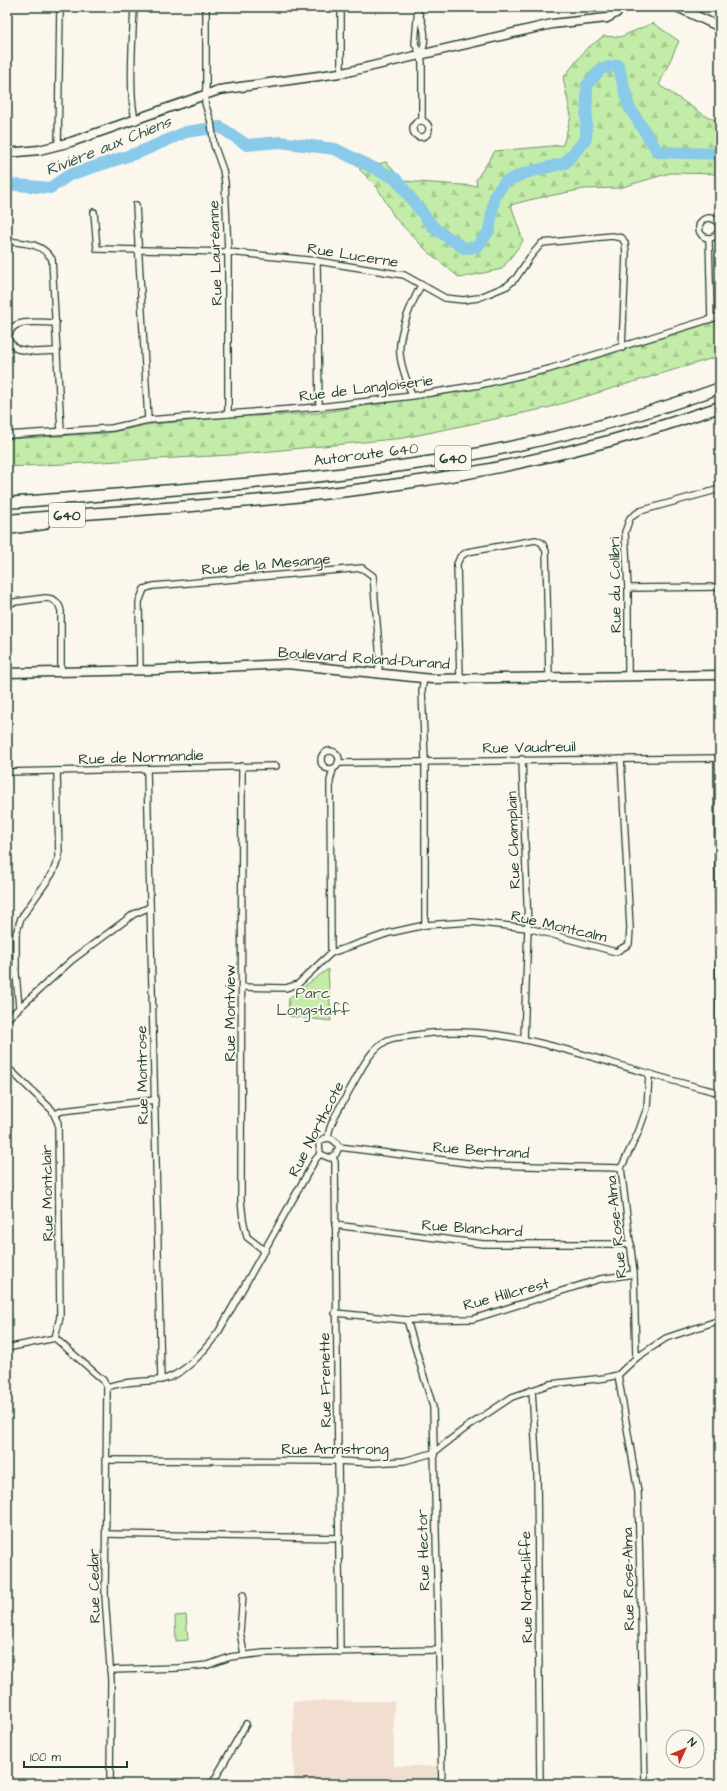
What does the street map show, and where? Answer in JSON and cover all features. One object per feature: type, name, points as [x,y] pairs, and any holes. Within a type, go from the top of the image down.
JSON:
[{"type":"highway","name":"Autoroute 640","points":[[7,501],[45,500],[339,474],[454,458],[579,431],[640,414],[720,388]]},
{"type":"highway","name":"640","points":[[7,520],[332,493],[438,478],[510,465],[580,448],[650,430],[720,407]]},
{"type":"highway","points":[[7,529],[126,510]]},
{"type":"street","points":[[58,146],[60,7]]},
{"type":"street","points":[[134,7],[133,97],[136,121]]},
{"type":"street","name":"Rue Lauréanne","points":[[206,7],[205,103],[211,122],[212,136],[224,176],[228,252],[228,414]]},
{"type":"street","points":[[341,7],[341,73]]},
{"type":"street","points":[[418,7],[424,29],[426,44],[421,55],[422,121]]},
{"type":"street","points":[[7,153],[39,150],[58,146],[136,121],[226,89],[341,73],[558,23],[607,18],[623,7]]},
{"type":"street","points":[[677,7],[720,28]]},
{"type":"street","points":[[419,14],[415,28],[415,44],[421,55]]},
{"type":"street","points":[[136,204],[148,420]]},
{"type":"street","name":"Rue Lucerne","points":[[94,212],[97,249],[228,252],[317,261],[398,274],[445,298],[463,300],[478,298],[507,286],[516,278],[530,257],[542,243],[612,236],[622,238],[625,243],[626,254],[622,348]]},
{"type":"street","points":[[709,239],[711,319]]},
{"type":"street","points":[[7,241],[38,245],[46,250],[52,259],[61,431]]},
{"type":"street","points":[[317,261],[318,407]]},
{"type":"street","points":[[412,396],[402,360],[400,345],[411,308],[421,285]]},
{"type":"street","name":"Rue de Langloiserie","points":[[7,435],[112,428],[148,420],[318,407],[412,396],[479,385],[549,369],[622,348],[720,316]]},
{"type":"street","points":[[56,323],[19,323],[10,329],[8,341],[18,350],[35,352],[57,351]]},
{"type":"street","name":"Rue du Colibri","points":[[628,676],[628,588],[625,532],[630,518],[640,511],[720,489]]},
{"type":"street","points":[[460,678],[457,564],[460,557],[468,552],[536,540],[542,543],[546,551],[549,677]]},
{"type":"street","name":"Rue de la Mesange","points":[[140,670],[139,602],[144,589],[153,586],[362,568],[373,576],[380,659],[378,674]]},
{"type":"street","points":[[628,588],[720,587]]},
{"type":"street","points":[[7,603],[44,598],[50,598],[58,603],[61,611],[61,672]]},
{"type":"street","name":"Boulevard Roland-Durand","points":[[7,673],[140,670],[287,664],[424,678],[720,675]]},
{"type":"street","points":[[424,678],[422,690],[425,761],[425,924]]},
{"type":"street","points":[[331,953],[330,781],[333,769],[338,763],[338,759],[334,753],[324,754],[321,759],[323,766],[328,769],[333,769]]},
{"type":"street","name":"Rue Montcalm","points":[[242,987],[286,988],[298,984],[331,953],[389,933],[425,924],[471,922],[528,928],[616,952],[629,944],[630,928],[620,758]]},
{"type":"street","points":[[718,758],[720,1071]]},
{"type":"street","name":"Rue Vaudreuil","points":[[338,763],[522,759],[718,758]]},
{"type":"street","name":"Rue Champlain","points":[[522,759],[528,928],[524,1040]]},
{"type":"street","name":"Rue Montview","points":[[242,766],[242,1207],[248,1237],[265,1251]]},
{"type":"street","name":"Rue de Normandie","points":[[7,772],[276,766]]},
{"type":"street","name":"Rue Montrose","points":[[147,769],[161,1380]]},
{"type":"street","points":[[19,1007],[16,974],[16,934],[21,918],[52,874],[59,857],[57,771]]},
{"type":"street","points":[[7,1019],[72,960],[134,914],[150,907]]},
{"type":"street","name":"Rue Northcote","points":[[107,1387],[161,1380],[178,1372],[202,1354],[219,1331],[315,1160],[320,1154],[319,1144],[323,1139],[328,1138],[329,1131],[362,1068],[375,1050],[387,1040],[444,1031],[494,1034],[601,1059],[649,1074],[720,1093]]},
{"type":"street","points":[[7,1068],[56,1114],[62,1111],[155,1100]]},
{"type":"street","name":"Rue Rose-Alma","points":[[636,1358],[634,1274],[621,1168],[638,1133],[647,1108],[649,1074]]},
{"type":"street","name":"Rue Montclair","points":[[55,1338],[60,1317],[58,1123],[56,1114]]},
{"type":"street","points":[[328,1138],[333,1139],[338,1147]]},
{"type":"street","name":"Rue Bertrand","points":[[338,1147],[483,1165],[621,1168]]},
{"type":"street","name":"Rue Frenette","points":[[338,1147],[334,1157],[340,1538],[340,1652]]},
{"type":"street","points":[[320,1154],[326,1158],[334,1157]]},
{"type":"street","name":"Rue Blanchard","points":[[335,1225],[483,1244],[631,1244]]},
{"type":"street","name":"Rue Hillcrest","points":[[336,1313],[407,1320],[473,1318],[600,1279],[634,1274]]},
{"type":"street","name":"Rue Hector","points":[[407,1320],[433,1407],[442,1784]]},
{"type":"street","points":[[618,1375],[636,1358],[666,1338],[720,1320]]},
{"type":"street","points":[[7,1348],[55,1338],[103,1380],[107,1387]]},
{"type":"street","name":"Rue Rose-Alma","points":[[618,1375],[638,1492],[645,1784]]},
{"type":"street","name":"Rue Armstrong","points":[[105,1460],[338,1461],[372,1463],[404,1461],[433,1453],[467,1427],[512,1397],[550,1384],[618,1375]]},
{"type":"street","name":"Rue Cedar","points":[[107,1387],[105,1460],[105,1609],[110,1670],[110,1784]]},
{"type":"street","name":"Rue Northcliffe","points":[[532,1390],[537,1471],[540,1784]]},
{"type":"street","points":[[106,1534],[340,1538]]},
{"type":"street","points":[[243,1594],[240,1625],[244,1654]]},
{"type":"street","points":[[110,1670],[178,1668],[208,1665],[244,1654],[301,1651],[340,1652],[438,1650]]},
{"type":"street","points":[[212,1784],[246,1724]]},
{"type":"shaded area","points":[[293,1701],[394,1701],[394,1766],[442,1766],[442,1784],[294,1784]]},
{"type":"green space","points":[[653,23],[679,41],[659,85],[704,115],[720,122],[720,174],[670,173],[619,188],[584,189],[511,205],[523,241],[502,269],[460,278],[427,251],[395,218],[377,187],[359,169],[386,162],[403,181],[477,186],[476,180],[495,151],[563,145],[571,116],[563,78],[586,49],[604,36],[620,37]]},
{"type":"green space","points":[[720,320],[720,356],[547,408],[404,438],[231,455],[7,467],[7,439],[107,433],[153,424],[230,417],[318,413],[416,398],[552,372]]},
{"type":"green space","name":"Parc Longstaff","points":[[328,969],[331,1021],[288,1016],[289,998]]},
{"type":"green space","points":[[186,1615],[188,1640],[176,1641],[175,1616]]},
{"type":"waterway","name":"Rivière aux Chiens","points":[[7,184],[50,188],[69,175],[140,152],[186,132],[220,127],[247,145],[280,142],[335,149],[396,179],[434,228],[464,248],[477,247],[489,231],[495,195],[505,182],[525,173],[565,163],[586,139],[587,85],[601,69],[618,65],[629,107],[658,152],[720,154]]}]
